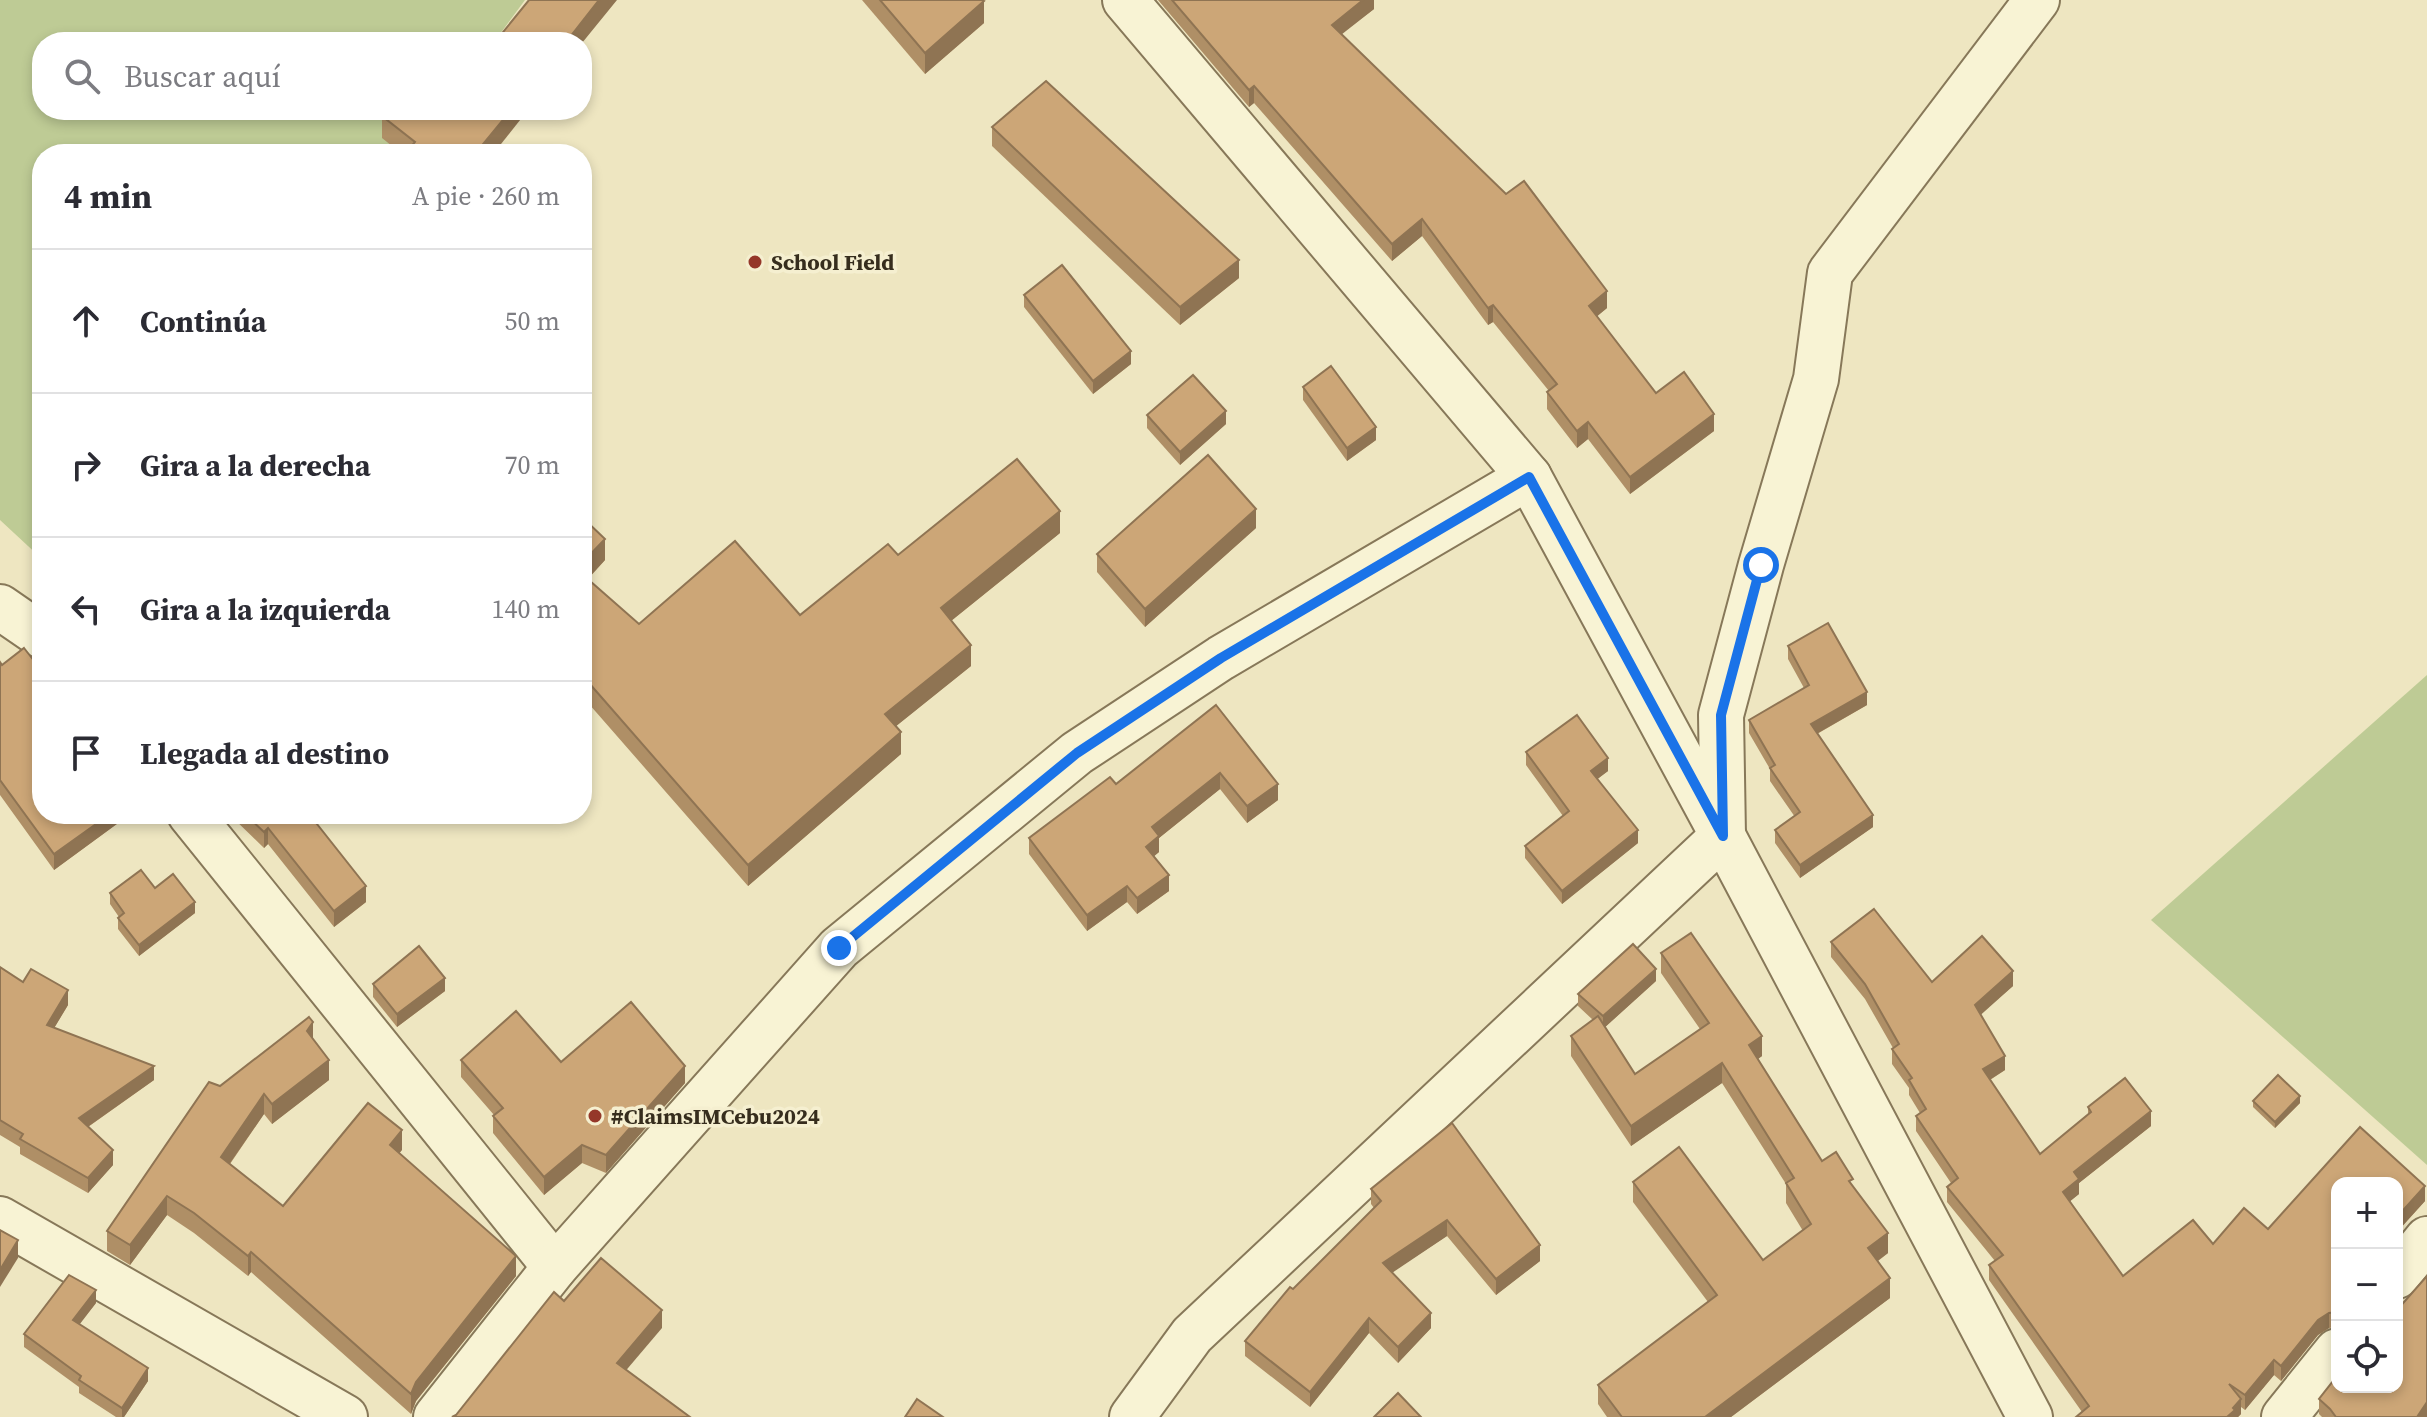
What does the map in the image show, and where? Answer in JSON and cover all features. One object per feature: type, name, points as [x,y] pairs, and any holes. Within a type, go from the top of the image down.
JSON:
[{"type":"street","points":[[1125,0],[1529,477],[2030,1417]]},
{"type":"street","points":[[1132,1417],[1192,1335],[1723,836],[1721,715],[1816,379],[1830,273],[2037,0]]},
{"type":"street","points":[[436,1417],[555,1267],[839,948],[1065,763],[1221,658],[1529,477]]},
{"type":"street","points":[[0,607],[32,629]]},
{"type":"street","points":[[198,824],[555,1267]]},
{"type":"street","points":[[0,1219],[345,1417]]},
{"type":"street","points":[[2403,1269],[2427,1239]]},
{"type":"street","points":[[2284,1417],[2331,1358]]},
{"type":"green space","points":[[0,0],[525,0],[501,32],[32,32],[32,120],[437,120],[419,144],[32,144],[32,550],[0,520]]},
{"type":"green space","points":[[2427,675],[2427,1165],[2151,920]]},
{"type":"building","points":[[529,0],[599,0],[574,32],[503,32]]},
{"type":"building","points":[[880,0],[982,0],[984,1],[925,53]]},
{"type":"building","points":[[1172,0],[1363,0],[1332,25],[1506,194],[1524,181],[1607,291],[1589,306],[1656,393],[1684,372],[1714,414],[1630,477],[1588,422],[1577,431],[1547,392],[1557,384],[1493,305],[1488,308],[1422,219],[1392,244],[1254,86],[1249,90]]},
{"type":"building","points":[[1046,81],[1239,260],[1180,307],[992,127]]},
{"type":"building","points":[[387,120],[503,120],[483,144],[413,144],[415,142]]},
{"type":"building","points":[[1062,265],[1131,351],[1093,381],[1024,295]]},
{"type":"building","points":[[1331,366],[1376,427],[1347,448],[1303,387]]},
{"type":"building","points":[[1193,375],[1226,411],[1180,452],[1147,415]]},
{"type":"building","points":[[1208,455],[1256,509],[1145,609],[1097,554]]},
{"type":"building","points":[[1017,459],[1060,511],[941,608],[971,645],[885,714],[901,732],[748,865],[592,686],[592,583],[639,624],[735,541],[800,615],[888,544],[898,555]]},
{"type":"building","points":[[592,527],[605,539],[592,553]]},
{"type":"building","points":[[1828,623],[1867,692],[1811,724],[1873,815],[1800,865],[1775,830],[1800,812],[1770,768],[1775,765],[1749,720],[1809,685],[1788,646]]},
{"type":"building","points":[[24,648],[32,658],[32,824],[0,780],[0,662],[2,665]]},
{"type":"building","points":[[1216,705],[1278,784],[1247,806],[1220,773],[1152,827],[1159,836],[1146,847],[1169,875],[1137,898],[1127,886],[1087,915],[1029,838],[1110,777],[1116,784]]},
{"type":"building","points":[[1577,715],[1608,758],[1591,771],[1638,830],[1562,891],[1525,846],[1569,811],[1526,752]]},
{"type":"building","points":[[32,824],[96,824],[54,854]]},
{"type":"building","points":[[256,824],[317,824],[366,886],[334,911],[268,828],[264,832]]},
{"type":"building","points":[[141,870],[155,888],[173,874],[195,902],[139,945],[118,918],[124,913],[110,893]]},
{"type":"building","points":[[1874,909],[1932,982],[1982,936],[2013,971],[1975,1005],[2005,1056],[1983,1069],[2040,1154],[2091,1112],[2088,1107],[2125,1078],[2151,1111],[2074,1172],[2079,1179],[2063,1192],[2123,1276],[2193,1220],[2213,1244],[2244,1208],[2268,1229],[2360,1127],[2425,1186],[2403,1210],[2403,1177],[2331,1177],[2331,1313],[2318,1320],[2281,1366],[2274,1360],[2245,1395],[2229,1384],[2241,1399],[2227,1417],[2076,1417],[2089,1406],[1989,1265],[2003,1255],[1947,1187],[1958,1178],[1916,1116],[1926,1109],[1909,1080],[1912,1078],[1892,1049],[1899,1044],[1865,984],[1831,942]]},
{"type":"building","points":[[1691,933],[1762,1036],[1749,1045],[1822,1161],[1836,1152],[1853,1179],[1849,1181],[1888,1233],[1868,1248],[1890,1278],[1705,1417],[1622,1417],[1598,1385],[1717,1295],[1633,1182],[1679,1147],[1763,1260],[1811,1224],[1786,1183],[1794,1178],[1722,1063],[1631,1126],[1571,1036],[1598,1016],[1635,1074],[1709,1023],[1661,953]]},
{"type":"building","points":[[1633,944],[1656,969],[1603,1016],[1578,994]]},
{"type":"building","points":[[419,946],[445,978],[397,1014],[373,984]]},
{"type":"building","points":[[0,967],[23,982],[31,969],[68,990],[47,1025],[154,1066],[79,1118],[113,1150],[88,1178],[20,1139],[23,1134],[0,1120]]},
{"type":"building","name":"#ClaimsIMCebu2024","points":[[631,1002],[685,1066],[606,1155],[582,1145],[544,1177],[493,1116],[503,1108],[461,1060],[516,1011],[561,1062]]},
{"type":"building","points":[[309,1017],[313,1022],[307,1031],[329,1060],[272,1104],[264,1094],[221,1157],[283,1206],[368,1103],[402,1130],[390,1145],[516,1256],[416,1382],[411,1394],[251,1252],[248,1256],[194,1213],[167,1196],[130,1245],[107,1231],[209,1082],[220,1086]]},
{"type":"building","points":[[2278,1075],[2300,1096],[2275,1122],[2253,1101]]},
{"type":"building","points":[[1452,1123],[1540,1245],[1496,1279],[1447,1220],[1383,1263],[1431,1313],[1398,1347],[1369,1318],[1310,1392],[1245,1341],[1290,1287],[1293,1289],[1381,1201],[1371,1189]]},
{"type":"building","points":[[0,1230],[18,1240],[0,1270]]},
{"type":"building","points":[[601,1258],[662,1310],[617,1363],[690,1417],[452,1417],[554,1292],[564,1301]]},
{"type":"building","points":[[69,1275],[96,1290],[73,1320],[148,1368],[122,1408],[79,1380],[81,1376],[24,1334]]},
{"type":"building","points":[[2427,1276],[2427,1402],[2417,1417],[2336,1417],[2319,1399],[2331,1384],[2331,1393],[2403,1393],[2403,1303]]},
{"type":"building","points":[[1398,1393],[1421,1417],[1374,1417]]},
{"type":"building","points":[[917,1399],[943,1417],[905,1417]]},
{"type":"place","name":"School Field","points":[[755,262]]},
{"type":"place","name":"#ClaimsIMCebu2024","points":[[595,1116]]},
{"type":"route","points":[[839,948],[1077,753],[1221,658],[1529,477],[1723,836],[1721,715],[1761,565]]}]
